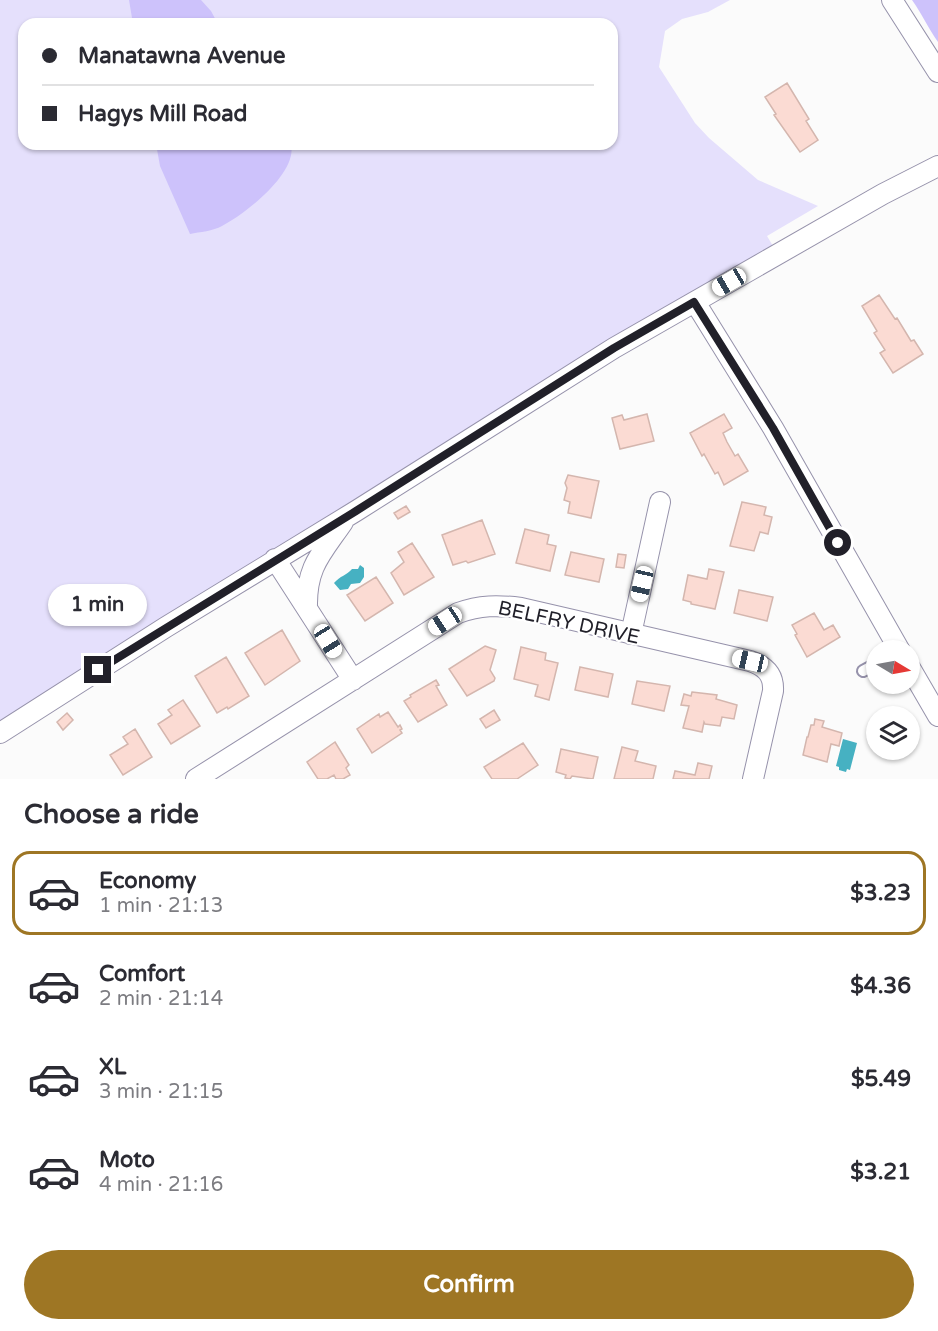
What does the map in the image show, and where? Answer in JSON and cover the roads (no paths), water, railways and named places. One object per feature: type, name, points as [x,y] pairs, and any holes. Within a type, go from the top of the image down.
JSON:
[{"type":"street","points":[[892,0],[938,72]]},
{"type":"street","points":[[0,733],[614,348],[883,194],[938,166]]},
{"type":"street","points":[[694,302],[773,428],[894,640]]},
{"type":"street","points":[[631,634],[660,502]]},
{"type":"street","points":[[307,608],[306,591],[311,569],[346,517]]},
{"type":"street","points":[[275,559],[353,680]]},
{"type":"street","name":"BELFRY DRIVE","points":[[196,779],[458,613],[495,605],[521,608],[758,664],[769,673],[773,680],[773,691],[753,779]]},
{"type":"street","points":[[920,685],[938,717]]},
{"type":"water","points":[[360,565],[364,568],[364,577],[360,583],[351,584],[348,589],[340,590],[334,583],[352,569],[358,569]]},
{"type":"water","points":[[843,739],[857,743],[850,770],[847,769],[846,772],[839,770],[836,766]]}]
